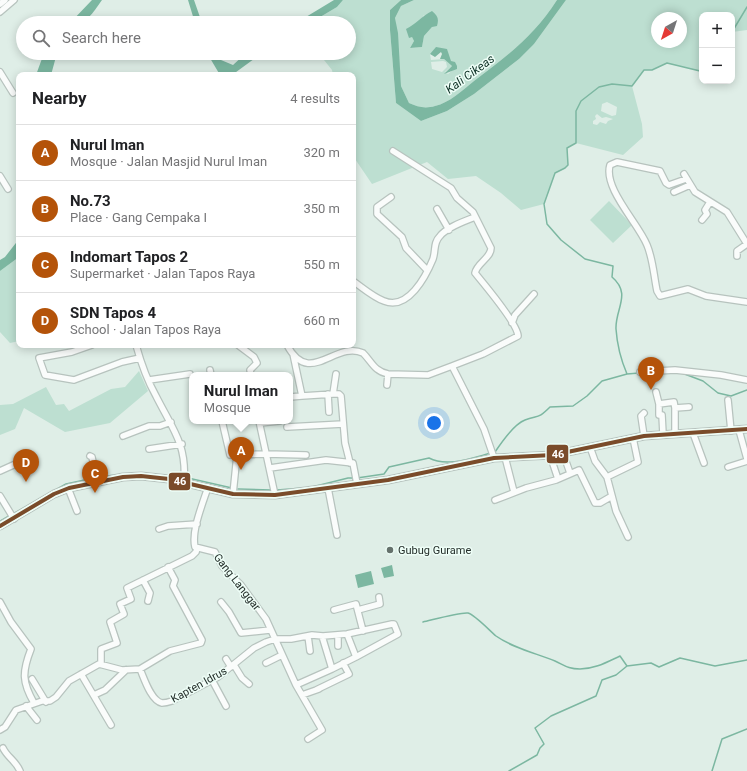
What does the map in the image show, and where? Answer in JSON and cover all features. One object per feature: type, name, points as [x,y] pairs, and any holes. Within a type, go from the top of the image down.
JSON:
[{"type":"main road","points":[[0,526],[12,516],[54,494],[97,478],[141,476],[184,479],[233,494],[275,495],[328,488],[356,480],[388,480],[492,453],[504,457],[550,455],[644,436],[747,429]]},
{"type":"street","points":[[0,4],[5,0]]},
{"type":"street","points":[[0,12],[14,0]]},
{"type":"street","points":[[0,73],[13,93]]},
{"type":"street","points":[[289,348],[293,354],[304,362],[317,364],[335,356],[359,351],[365,355],[371,365],[383,373],[428,375],[517,337],[519,334],[476,273],[477,268],[492,250],[469,207],[457,198],[448,185],[393,152]]},
{"type":"street","points":[[737,256],[737,251],[747,244],[727,212],[695,192],[685,177],[668,185],[660,171],[617,162],[610,165],[608,171],[609,177],[615,191],[647,245],[657,291],[660,296],[688,289],[706,296],[747,302]]},
{"type":"street","points":[[0,176],[8,190]]},
{"type":"street","points":[[674,192],[690,186]]},
{"type":"street","points":[[391,197],[377,207],[377,214],[402,237],[406,248],[427,270]]},
{"type":"street","points":[[702,220],[707,214],[705,210],[710,202]]},
{"type":"street","points":[[437,209],[449,230]]},
{"type":"street","points":[[356,283],[379,298],[392,303],[412,295],[434,255],[436,242],[440,235],[475,217]]},
{"type":"street","points":[[512,323],[515,315],[534,294]]},
{"type":"street","points":[[83,348],[72,352],[39,358],[45,376],[74,380],[107,367],[140,358]]},
{"type":"street","points":[[137,348],[156,397],[182,444],[184,479]]},
{"type":"street","points":[[242,348],[254,357],[256,364],[250,372]]},
{"type":"street","points":[[293,354],[302,396]]},
{"type":"street","points":[[452,366],[484,429],[492,453]]},
{"type":"street","points":[[640,372],[676,370],[721,375],[747,380]]},
{"type":"street","points":[[149,380],[189,374]]},
{"type":"street","points":[[329,412],[330,394],[336,374]]},
{"type":"street","points":[[387,386],[388,374]]},
{"type":"street","points":[[656,392],[659,404],[659,415],[662,415],[663,434]]},
{"type":"street","points":[[293,397],[330,394],[339,394],[341,396],[343,424],[350,463]]},
{"type":"street","points":[[728,400],[735,430],[747,460],[728,467]]},
{"type":"street","points":[[659,404],[674,402],[675,433]]},
{"type":"street","points":[[675,408],[689,406]]},
{"type":"street","points":[[644,413],[641,416],[644,436]]},
{"type":"street","points":[[123,436],[149,426],[160,426],[171,422]]},
{"type":"street","points":[[223,424],[229,454],[232,456],[266,454],[306,455]]},
{"type":"street","points":[[259,424],[275,495]]},
{"type":"street","points":[[287,427],[343,424]]},
{"type":"street","points":[[693,433],[704,463]]},
{"type":"street","points":[[607,478],[639,461],[632,438]]},
{"type":"street","points":[[149,449],[182,444]]},
{"type":"street","points":[[590,447],[598,466],[602,469],[607,478],[618,517],[628,537]]},
{"type":"street","points":[[564,453],[570,473]]},
{"type":"street","points":[[233,494],[237,455]]},
{"type":"street","points":[[550,455],[558,479]]},
{"type":"street","points":[[90,456],[97,478]]},
{"type":"street","points":[[0,471],[31,457]]},
{"type":"street","points":[[504,457],[514,492]]},
{"type":"street","points":[[270,468],[326,460],[350,463],[354,464],[356,480]]},
{"type":"street","points":[[495,500],[514,492],[558,479],[579,470],[581,471],[595,503],[600,503],[612,496]]},
{"type":"street","points":[[101,664],[101,649],[117,642],[110,622],[124,614],[120,604],[131,599],[127,588],[192,556],[197,548],[195,545],[197,524],[208,487]]},
{"type":"street","points":[[68,488],[77,511]]},
{"type":"street","points":[[328,488],[337,535]]},
{"type":"street","points":[[0,496],[12,516]]},
{"type":"street","points":[[159,529],[168,526],[197,524]]},
{"type":"street","name":"Gang Langgar","points":[[197,548],[215,552],[222,566],[241,585],[266,619],[296,685],[322,730],[308,739]]},
{"type":"street","points":[[0,730],[5,727],[16,710],[26,706],[46,702],[56,697],[69,681],[101,664],[122,670],[140,669],[170,652],[197,645],[202,641],[173,586],[175,580],[168,567]]},
{"type":"street","points":[[143,580],[150,593],[148,602]]},
{"type":"street","points":[[358,610],[380,604],[379,597]]},
{"type":"street","points":[[0,602],[11,622],[31,649],[24,671],[26,688],[34,704]]},
{"type":"street","points":[[222,602],[241,633],[270,630]]},
{"type":"street","points":[[334,610],[355,604],[363,631]]},
{"type":"street","name":"Kapten Idrus","points":[[140,669],[153,696],[162,703],[172,701],[212,680],[254,648],[275,639],[347,634],[393,624],[398,634],[356,657]]},
{"type":"street","points":[[296,685],[356,657],[347,634]]},
{"type":"street","points":[[338,635],[338,646]]},
{"type":"street","points":[[308,636],[310,651]]},
{"type":"street","points":[[316,690],[334,681],[322,636]]},
{"type":"street","points":[[266,663],[282,655]]},
{"type":"street","points":[[226,659],[249,684]]},
{"type":"street","points":[[302,695],[349,674],[343,663]]},
{"type":"street","points":[[94,695],[105,690],[126,670]]},
{"type":"street","points":[[82,674],[111,725]]},
{"type":"street","points":[[32,679],[46,702]]},
{"type":"street","points":[[212,680],[226,706]]},
{"type":"street","points":[[26,706],[37,720]]},
{"type":"street","points":[[3,748],[6,753],[17,763],[20,771]]},
{"type":"shaded area","points":[[92,0],[102,0],[90,16],[77,16]]},
{"type":"shaded area","points":[[188,0],[194,0],[200,16],[193,16]]},
{"type":"shaded area","points":[[334,0],[343,0],[337,7],[322,16],[308,16]]},
{"type":"shaded area","points":[[343,0],[401,0],[390,10],[390,30],[396,103],[421,121],[447,111],[474,94],[519,59],[534,44],[566,0],[747,0],[747,30],[735,32],[735,12],[699,12],[699,71],[667,63],[652,70],[644,70],[632,86],[642,124],[643,137],[623,155],[576,143],[567,148],[568,165],[555,173],[544,204],[521,210],[501,193],[476,176],[448,179],[427,162],[372,184],[356,160],[356,72],[332,72],[324,60],[356,60],[356,16],[322,16],[337,7]],"holes":[[[607,102],[617,107],[616,115],[612,116],[601,111],[602,104]],[[597,114],[602,118],[606,117],[613,119],[608,121],[606,124],[600,122],[597,125],[593,124]]]},
{"type":"shaded area","points":[[401,0],[414,0],[401,6],[395,18],[398,33],[401,86],[409,103],[431,107],[451,99],[498,63],[529,35],[557,0],[566,0],[534,44],[519,59],[474,94],[447,111],[421,121],[396,103],[390,30],[390,10]]},
{"type":"shaded area","points":[[414,0],[557,0],[539,24],[509,54],[451,99],[431,107],[409,103],[401,86],[395,18],[401,6]],"holes":[[[424,15],[432,27],[424,36],[422,47],[410,48],[414,41],[412,37],[414,25],[420,21]],[[447,49],[448,57],[454,69],[448,74],[445,72],[452,66],[444,59],[431,60],[430,54]],[[443,61],[446,62],[447,67],[442,72],[432,69],[431,62]]]},
{"type":"shaded area","points":[[432,11],[438,18],[437,26],[432,27],[424,36],[422,47],[410,48],[414,41],[412,37],[409,38],[406,29]]},
{"type":"shaded area","points":[[436,47],[447,49],[451,61],[455,62],[457,69],[444,74],[452,66],[444,59],[440,59],[442,54],[441,52],[435,57],[430,54]]},
{"type":"shaded area","points":[[41,60],[55,60],[52,72],[37,72]]},
{"type":"shaded area","points":[[211,60],[221,60],[233,65],[238,60],[252,60],[236,72],[218,72]]},
{"type":"shaded area","points":[[609,201],[632,225],[613,243],[590,220]]},
{"type":"shaded area","points":[[16,243],[16,259],[0,271],[0,260],[5,257]]},
{"type":"shaded area","points":[[16,259],[16,342],[10,343],[0,332],[0,271]]},
{"type":"shaded area","points":[[139,371],[148,391],[110,423],[65,432],[24,408],[15,429],[0,435],[0,405],[13,404],[46,387],[56,405],[64,404],[69,411],[111,389],[125,387]]},
{"type":"shaded area","points":[[392,565],[394,576],[384,578],[381,568]]},
{"type":"shaded area","points":[[371,571],[374,584],[358,588],[355,575]]},
{"type":"waterway","points":[[735,27],[747,7]]},
{"type":"waterway","points":[[627,374],[620,352],[616,329],[616,322],[622,296],[618,283],[612,277],[613,266],[585,259],[561,240],[547,224],[544,204],[555,173],[568,165],[567,148],[576,143],[576,111],[581,101],[599,87],[612,84],[632,86],[644,70],[652,70],[667,63],[699,71]]},
{"type":"waterway","points":[[357,478],[384,474],[389,467],[429,458],[436,461],[453,462],[495,452],[508,434],[521,422],[541,415],[550,407],[573,406],[587,396],[602,381],[627,374],[639,373]]},
{"type":"waterway","points":[[682,373],[703,381],[718,393],[731,396],[747,390]]},
{"type":"waterway","points":[[140,473],[188,478],[232,488]]},
{"type":"waterway","points":[[98,477],[116,475]]},
{"type":"waterway","points":[[13,514],[66,484],[94,478]]},
{"type":"waterway","points":[[312,487],[353,478]]},
{"type":"waterway","points":[[277,490],[303,488]]},
{"type":"waterway","points":[[238,489],[271,490]]},
{"type":"waterway","points":[[0,521],[9,516]]},
{"type":"waterway","points":[[423,622],[468,613],[496,636],[510,644],[576,669],[585,669],[596,666],[620,656],[627,666],[651,663],[659,667],[680,658],[715,666],[747,660]]},
{"type":"waterway","points":[[509,771],[537,755],[540,748],[544,744],[535,728],[551,716],[596,696],[602,680],[616,675],[627,666]]},
{"type":"waterway","points":[[712,771],[722,739],[747,729]]},
{"type":"transit line","name":"46","points":[[0,526],[54,494],[69,488],[123,477],[141,476],[169,479],[233,494],[275,495],[388,480],[494,458],[553,455],[644,436],[747,429]]},
{"type":"place","name":"No.73","points":[[651,390]]},
{"type":"place","name":"Nurul Iman","points":[[241,470]]},
{"type":"place","name":"SDN Tapos 4","points":[[26,482]]},
{"type":"place","name":"Indomart Tapos 2","points":[[95,493]]},
{"type":"place","name":"Gubug Gurame","points":[[390,550]]},
{"type":"water label","name":"Kali Cikeas","points":[[470,74]]}]
